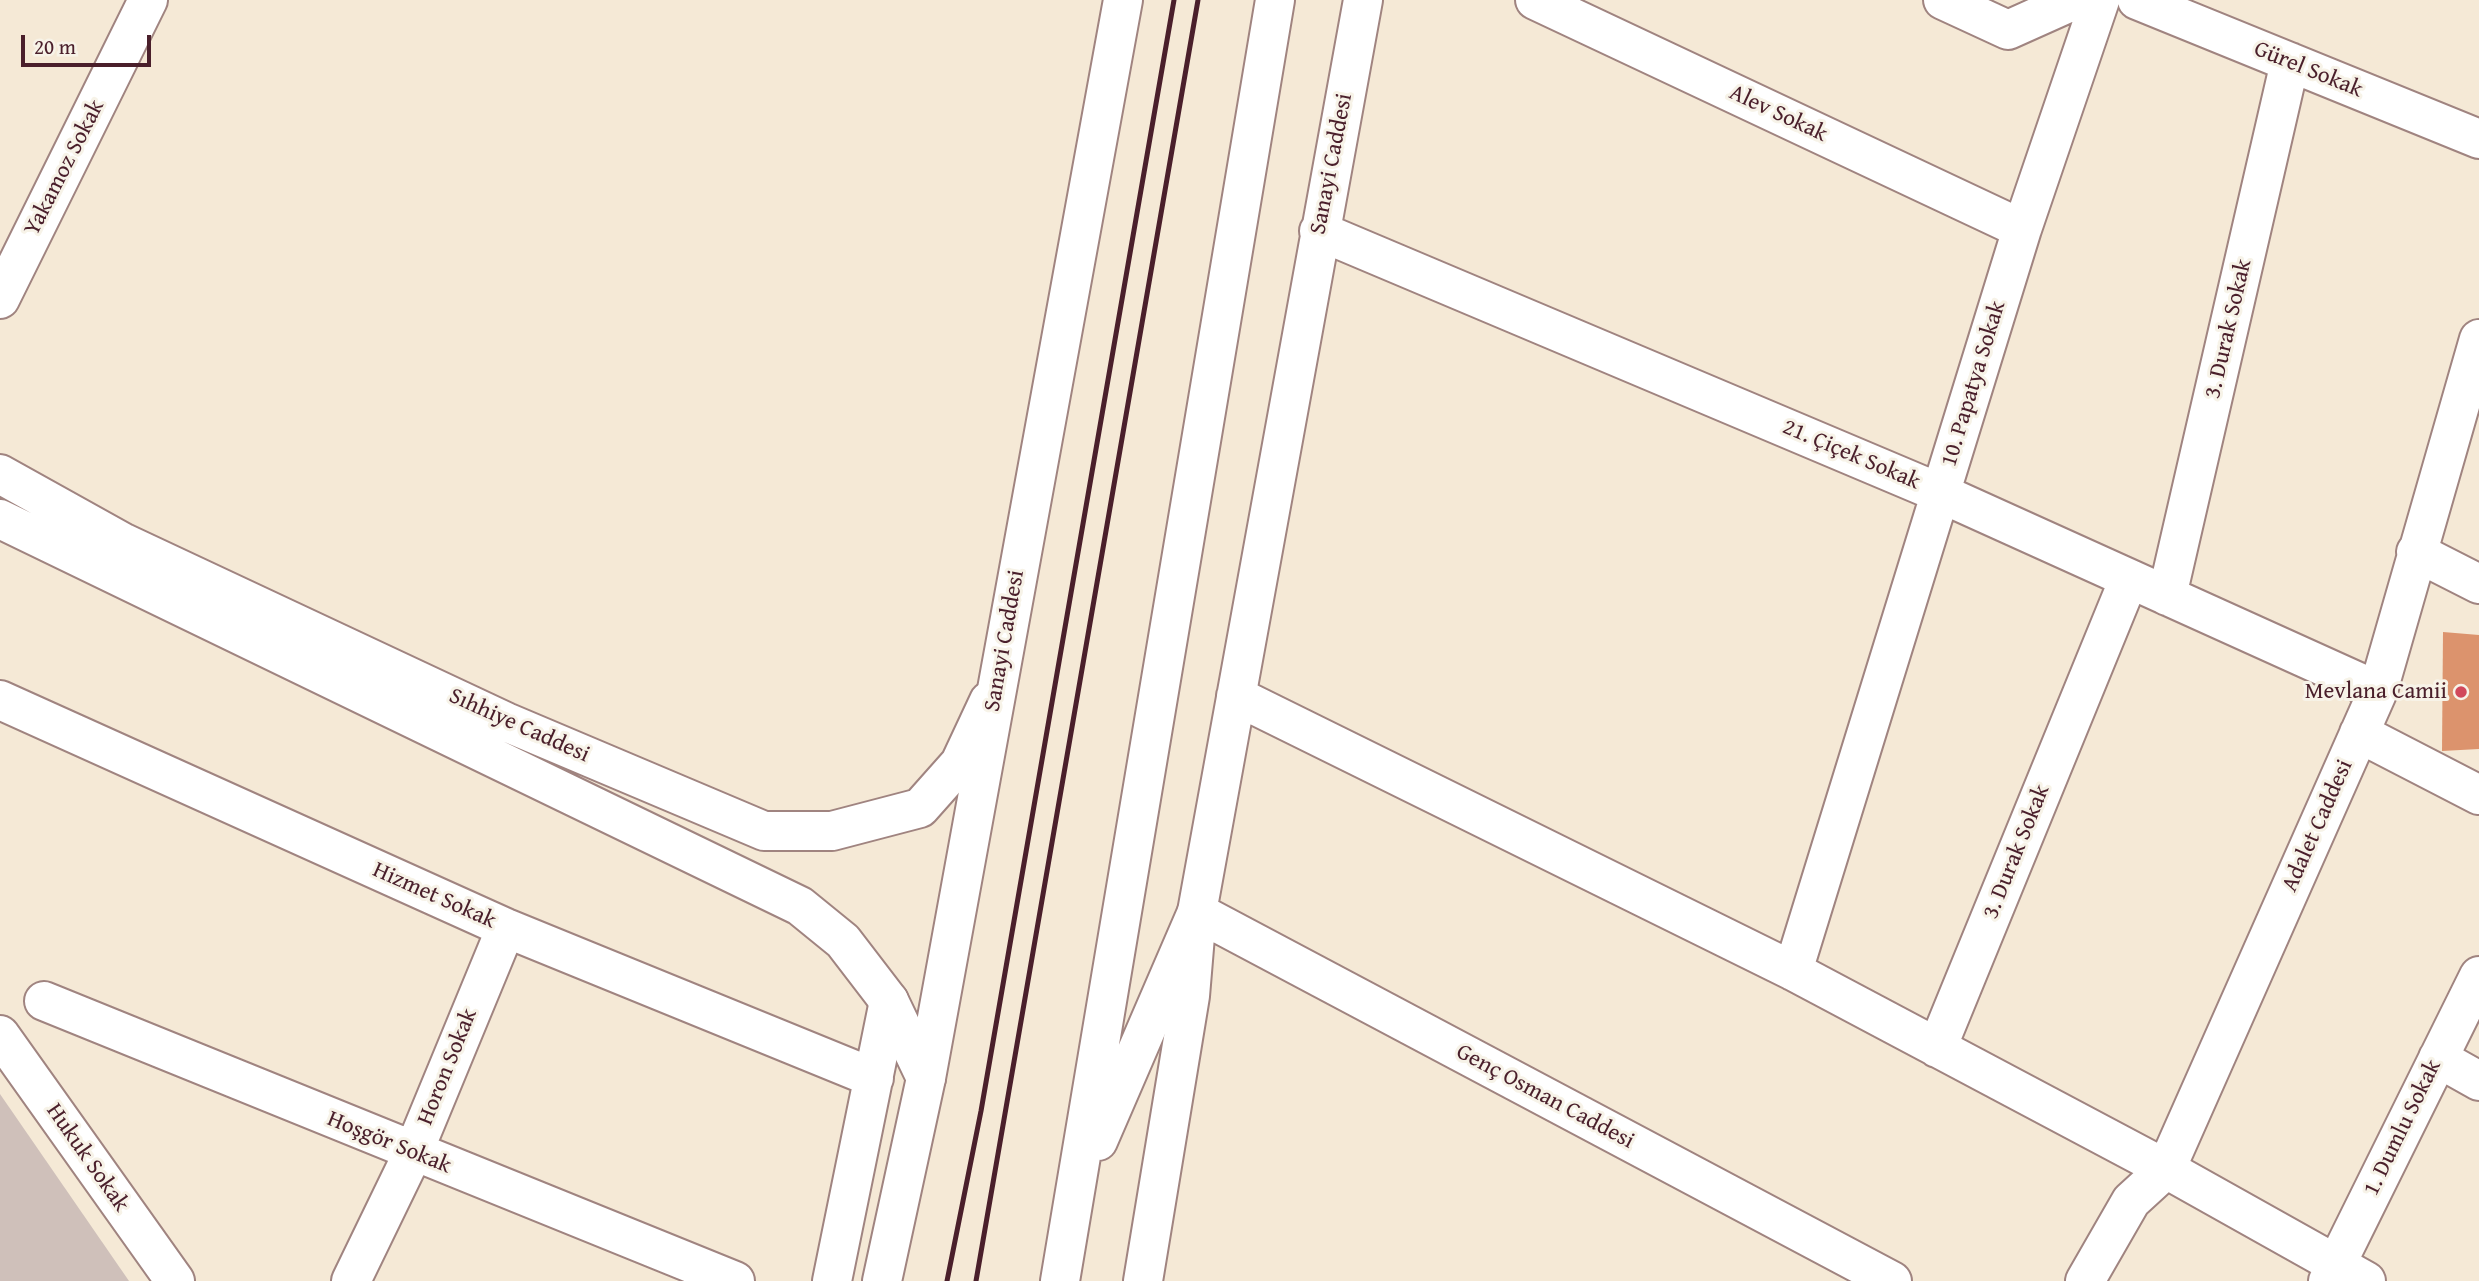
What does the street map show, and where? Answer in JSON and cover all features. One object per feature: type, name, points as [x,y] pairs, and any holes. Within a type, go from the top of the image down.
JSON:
[{"type":"main road","name":"Yakamoz Sokak","points":[[0,299],[148,0]]},
{"type":"main road","name":"Sanayi Caddesi","points":[[882,1281],[926,1078],[1123,0]]},
{"type":"main road","points":[[1060,1281],[1275,0]]},
{"type":"main road","name":"Sanayi Caddesi","points":[[1151,1275],[1190,996],[1197,912],[1363,0]]},
{"type":"main road","name":"Alev Sokak","points":[[1535,0],[2022,229]]},
{"type":"main road","points":[[1942,0],[2008,30],[2074,0]]},
{"type":"main road","name":"10. Papatya Sokak","points":[[1793,971],[2022,229],[2100,0]]},
{"type":"main road","name":"Gürel Sokak","points":[[2137,0],[2479,139]]},
{"type":"main road","name":"3. Durak Sokak","points":[[2167,596],[2290,62]]},
{"type":"main road","name":"21. Çiçek Sokak","points":[[1319,231],[1941,493],[2378,691]]},
{"type":"main road","name":"Adalet Caddesi","points":[[2085,1281],[2132,1201],[2166,1169],[2378,691],[2479,339]]},
{"type":"main road","name":"Sıhhiye Caddesi","points":[[0,474],[124,544],[506,722],[764,831],[832,831],[920,808],[960,763],[998,680]]},
{"type":"main road","name":"Sıhhiye Caddesi","points":[[0,519],[800,906],[843,942],[889,1001],[926,1078]]},
{"type":"main road","points":[[2416,552],[2479,584]]},
{"type":"main road","name":"3. Durak Sokak","points":[[1937,1048],[2129,579]]},
{"type":"main road","points":[[1236,696],[1793,971],[2166,1169],[2343,1275]]},
{"type":"main road","name":"Hizmet Sokak","points":[[0,700],[506,928],[874,1078]]},
{"type":"main road","points":[[2359,733],[2479,795]]},
{"type":"main road","points":[[1075,1194],[1197,912]]},
{"type":"main road","name":"Genç Osman Caddesi","points":[[1197,912],[1892,1281]]},
{"type":"main road","name":"Horon Sokak","points":[[351,1281],[413,1153],[506,928]]},
{"type":"main road","name":"1. Dumlu Sokak","points":[[2343,1275],[2438,1058],[2479,976]]},
{"type":"main road","name":"Hoşgör Sokak","points":[[44,1001],[413,1153],[735,1281]]},
{"type":"main road","points":[[832,1281],[889,1001]]},
{"type":"main road","name":"Hukuk Sokak","points":[[0,1035],[175,1281]]},
{"type":"main road","points":[[2438,1058],[2479,1081]]},
{"type":"shaded area","points":[[0,1094],[129,1281],[0,1281]]},
{"type":"building","name":"Mevlana Camii","points":[[2443,632],[2479,635],[2479,749],[2442,751]]},
{"type":"railway","points":[[947,1281],[981,1111],[1174,0]]},
{"type":"railway","points":[[976,1281],[1198,0]]},
{"type":"place","name":"Mevlana Camii","points":[[2461,692]]}]
